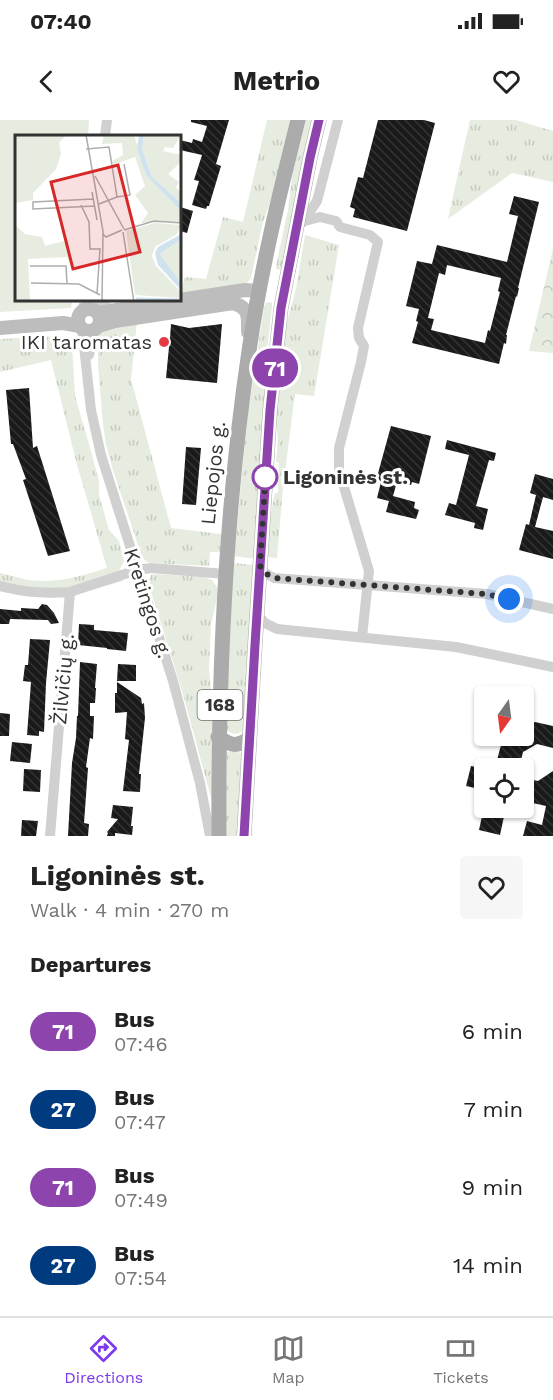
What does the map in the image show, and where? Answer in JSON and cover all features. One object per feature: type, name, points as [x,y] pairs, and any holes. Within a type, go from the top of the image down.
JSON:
[{"type":"main road","name":"Liepojos g.","points":[[219,836],[218,737],[225,574],[238,429],[250,340],[252,291],[264,267],[298,120]]},
{"type":"main road","name":"168","points":[[244,836],[270,410],[281,308],[287,274],[300,226],[319,120]]},
{"type":"main road","points":[[252,291],[252,283],[260,259],[268,251]]},
{"type":"main road","points":[[264,267],[275,278],[281,278],[287,274]]},
{"type":"main road","points":[[182,300],[252,291],[271,297],[281,308]]},
{"type":"main road","points":[[0,328],[57,324],[89,314],[167,302]]},
{"type":"main road","points":[[89,314],[115,321],[233,303],[247,312],[250,340]]},
{"type":"main road","points":[[218,737],[232,745],[249,739]]},
{"type":"street","points":[[105,135],[107,120]]},
{"type":"street","points":[[300,226],[317,201],[338,120]]},
{"type":"street","points":[[317,201],[321,217]]},
{"type":"street","points":[[300,226],[321,217],[336,221],[340,227],[370,235],[378,242],[358,328],[359,338],[364,346],[361,362],[339,448],[339,470],[369,570],[362,637]]},
{"type":"street","name":"Kretingos g.","points":[[88,370],[85,354],[89,314]]},
{"type":"street","name":"Kretingos g.","points":[[89,314],[89,392],[95,428],[107,475],[173,681],[200,783],[210,836]]},
{"type":"street","points":[[57,324],[71,330],[76,335],[85,354]]},
{"type":"street","points":[[260,566],[265,573],[274,578],[486,594],[553,609]]},
{"type":"street","points":[[0,586],[47,594],[70,592],[150,568],[225,574]]},
{"type":"street","points":[[258,598],[263,587],[274,578]]},
{"type":"street","name":"Žilvičių g.","points":[[51,836],[70,592]]},
{"type":"street","points":[[257,614],[265,623],[277,628],[456,647],[553,667]]},
{"type":"street","points":[[255,645],[265,634],[277,628]]},
{"type":"green space","points":[[0,120],[89,120],[88,135],[15,135],[15,302],[72,302],[71,308],[0,312]]},
{"type":"green space","points":[[267,120],[293,120],[278,181],[263,222],[251,278],[243,284],[182,295],[185,277],[206,279],[223,217],[243,222]]},
{"type":"green space","points":[[304,120],[314,120],[282,270],[276,269],[288,210],[294,161]]},
{"type":"green space","points":[[470,120],[516,120],[553,131],[553,182],[512,173],[448,219]]},
{"type":"green space","points":[[305,235],[339,245],[314,396],[295,394],[277,558],[266,557],[267,533],[275,493],[278,493],[279,463],[276,462],[278,442],[276,419],[285,329],[296,289]]},
{"type":"green space","points":[[553,249],[553,353],[529,351]]},
{"type":"green space","points":[[269,302],[272,306],[267,352],[256,559],[234,556],[248,412],[264,308]]},
{"type":"green space","points":[[137,321],[131,379],[171,528],[221,534],[220,552],[210,552],[209,566],[152,563],[142,557],[112,467],[103,424],[98,335],[100,332]]},
{"type":"green space","points":[[62,336],[67,338],[72,345],[75,396],[99,481],[99,495],[109,530],[119,541],[124,561],[119,571],[123,581],[73,595],[0,591],[0,573],[28,580],[48,581],[107,568],[76,461],[51,360],[0,372],[0,339]]},
{"type":"green space","points":[[233,563],[254,565],[243,730],[236,734],[225,728]]},
{"type":"green space","points":[[151,575],[204,577],[212,580],[217,587],[218,593],[211,625],[209,669],[212,701],[213,805],[183,694],[148,582]]},
{"type":"green space","points":[[233,751],[243,756],[239,836],[225,836],[227,752]]},
{"type":"building","points":[[191,120],[229,120],[216,164],[221,166],[209,206],[206,209],[192,205],[199,181],[194,180],[202,155],[182,150],[182,140],[192,143],[193,139],[202,142],[207,126],[191,122]]},
{"type":"building","points":[[378,120],[424,120],[435,123],[407,231],[353,217],[355,209],[350,207],[358,177],[363,178]]},
{"type":"building","points":[[514,196],[539,202],[506,335],[506,344],[504,343],[499,364],[412,343],[419,309],[406,306],[417,261],[432,264],[437,245],[507,262],[518,216],[509,214]],"holes":[[[447,265],[501,278],[498,291],[500,292],[485,343],[431,330],[434,319],[428,318],[439,273],[445,275]]]},
{"type":"building","points":[[182,208],[193,211],[187,233],[182,232]]},
{"type":"building","points":[[171,324],[189,328],[222,324],[217,383],[166,378],[169,347],[161,346],[162,337],[170,338]]},
{"type":"building","points":[[29,388],[33,448],[37,446],[70,551],[48,556],[23,480],[26,479],[13,444],[11,444],[6,390]]},
{"type":"building","points":[[391,426],[431,436],[419,484],[397,482],[393,496],[415,502],[414,508],[419,510],[416,519],[386,512],[389,501],[377,498],[381,482],[377,477]]},
{"type":"building","points":[[447,440],[496,453],[494,461],[489,460],[476,506],[488,509],[483,530],[474,528],[475,523],[445,515],[449,503],[456,505],[469,455],[445,449]]},
{"type":"building","points":[[186,447],[201,448],[196,505],[182,504]]},
{"type":"building","points":[[535,474],[553,479],[553,500],[543,497],[535,527],[553,531],[553,559],[519,550],[526,524],[529,525],[536,495],[530,493]]},
{"type":"building","points":[[42,604],[47,605],[59,623],[51,624],[48,620],[10,619],[9,624],[0,624],[0,609],[21,611],[21,608],[38,609]]},
{"type":"building","points":[[79,624],[94,625],[94,630],[128,633],[126,651],[78,645]]},
{"type":"building","points":[[30,639],[50,640],[44,732],[39,731],[39,736],[27,735],[31,682],[23,681],[25,665],[28,665]]},
{"type":"building","points":[[80,662],[97,664],[95,703],[90,703],[90,716],[94,716],[93,739],[90,738],[86,767],[88,768],[84,823],[89,824],[88,836],[68,836],[72,763],[78,716]]},
{"type":"building","points":[[118,664],[136,665],[136,681],[117,681]]},
{"type":"building","points":[[117,682],[141,698],[142,704],[144,703],[145,718],[139,774],[141,774],[140,792],[123,791],[129,740],[125,739],[127,712],[115,713]]},
{"type":"building","points":[[0,713],[10,714],[9,736],[0,736]]},
{"type":"building","points":[[534,723],[553,726],[553,748],[537,744],[534,746]]},
{"type":"building","points":[[12,742],[32,744],[30,763],[10,761]]},
{"type":"building","points":[[501,746],[534,746],[523,752],[522,758],[498,758]]},
{"type":"building","points":[[471,766],[474,767],[474,788],[466,786]]},
{"type":"building","points":[[24,769],[41,770],[40,792],[23,791]]},
{"type":"building","points":[[553,771],[553,836],[523,836],[527,821],[542,825],[546,806],[534,803],[534,780],[538,781]]},
{"type":"building","points":[[113,805],[133,807],[132,835],[115,833],[115,836],[107,836],[107,832],[118,819],[111,818]]},
{"type":"building","points":[[482,818],[504,818],[500,835],[479,830]]},
{"type":"building","points":[[22,820],[38,821],[36,836],[21,836]]},
{"type":"bus line","name":"71","points":[[244,836],[270,410],[281,308],[319,120]]},
{"type":"place","name":"IKI taromatas","points":[[164,342]]},
{"type":"place","name":"Ligoninės st.","points":[[265,477]]},
{"type":"route","points":[[265,477],[266,468],[260,566],[269,576],[486,594],[509,599]]}]
